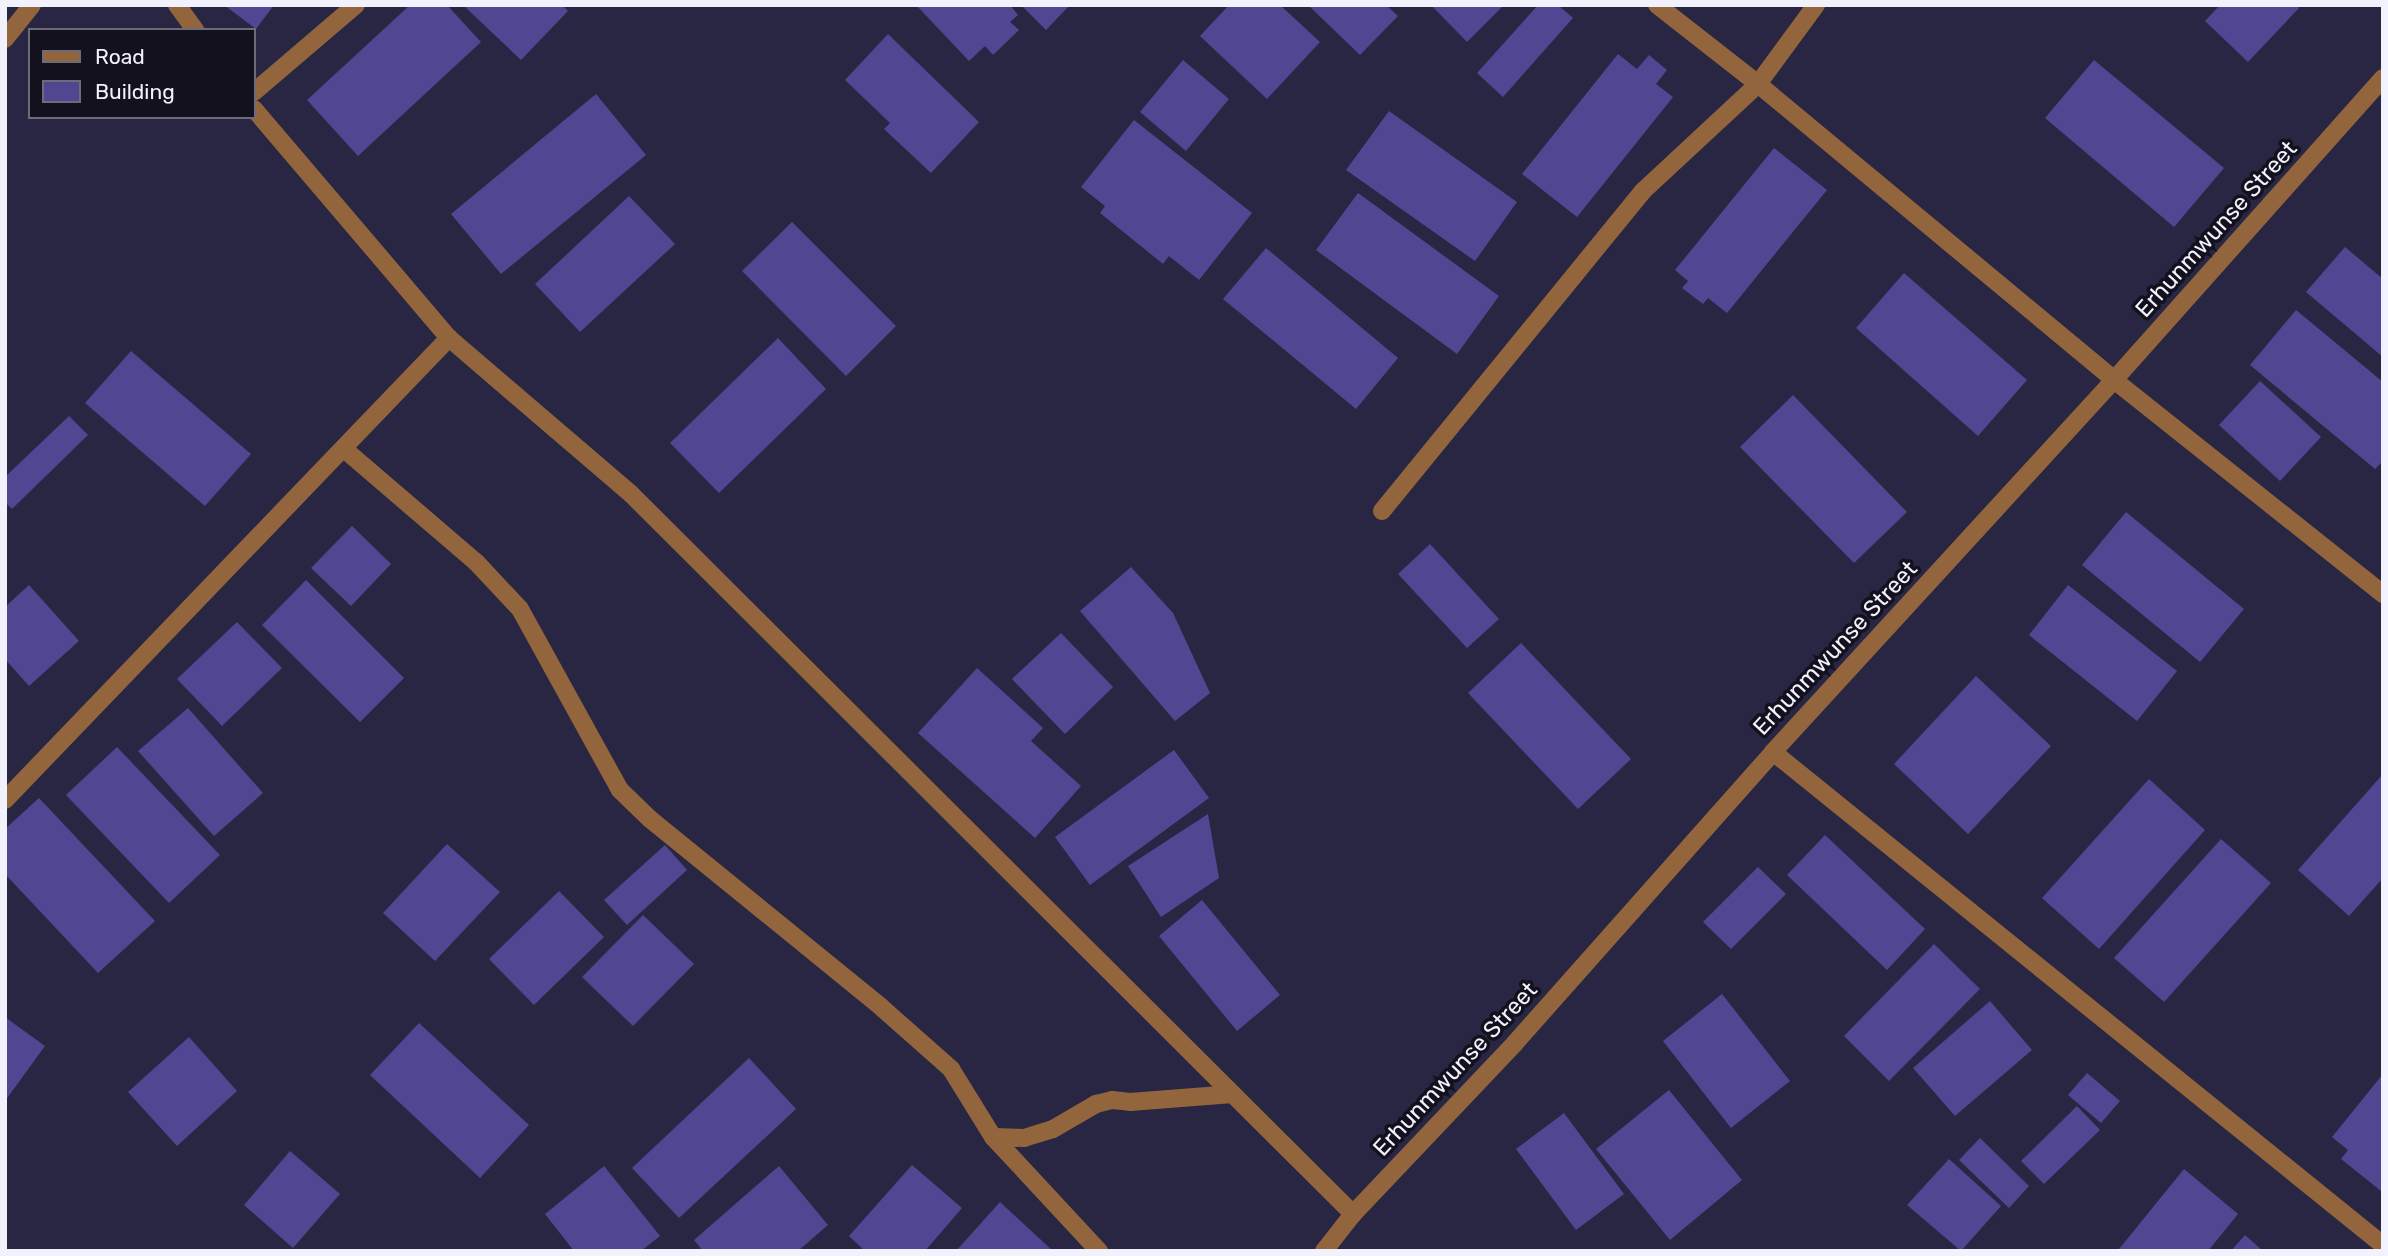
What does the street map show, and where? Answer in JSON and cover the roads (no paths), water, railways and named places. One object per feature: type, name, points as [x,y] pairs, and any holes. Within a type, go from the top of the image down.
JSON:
[{"type":"street","points":[[5,38],[32,5]]},
{"type":"street","points":[[177,5],[194,28]]},
{"type":"street","points":[[256,90],[356,5]]},
{"type":"street","points":[[1657,5],[1758,84],[2115,380],[2383,594]]},
{"type":"street","points":[[1382,512],[1643,191],[1758,84],[1816,5]]},
{"type":"street","name":"Erhunmwunse Street","points":[[1324,1251],[1353,1214],[1515,1043],[1773,751],[2115,380],[2383,78]]},
{"type":"street","points":[[256,111],[449,338],[631,494],[1353,1214]]},
{"type":"street","points":[[5,800],[449,338]]},
{"type":"street","points":[[344,449],[476,562],[520,609],[621,790],[650,819],[881,1007],[951,1069],[993,1137],[1099,1251]]},
{"type":"street","points":[[1773,751],[2383,1245]]},
{"type":"street","points":[[993,1137],[1024,1138],[1052,1129],[1096,1104],[1112,1100],[1130,1102],[1233,1094]]}]
